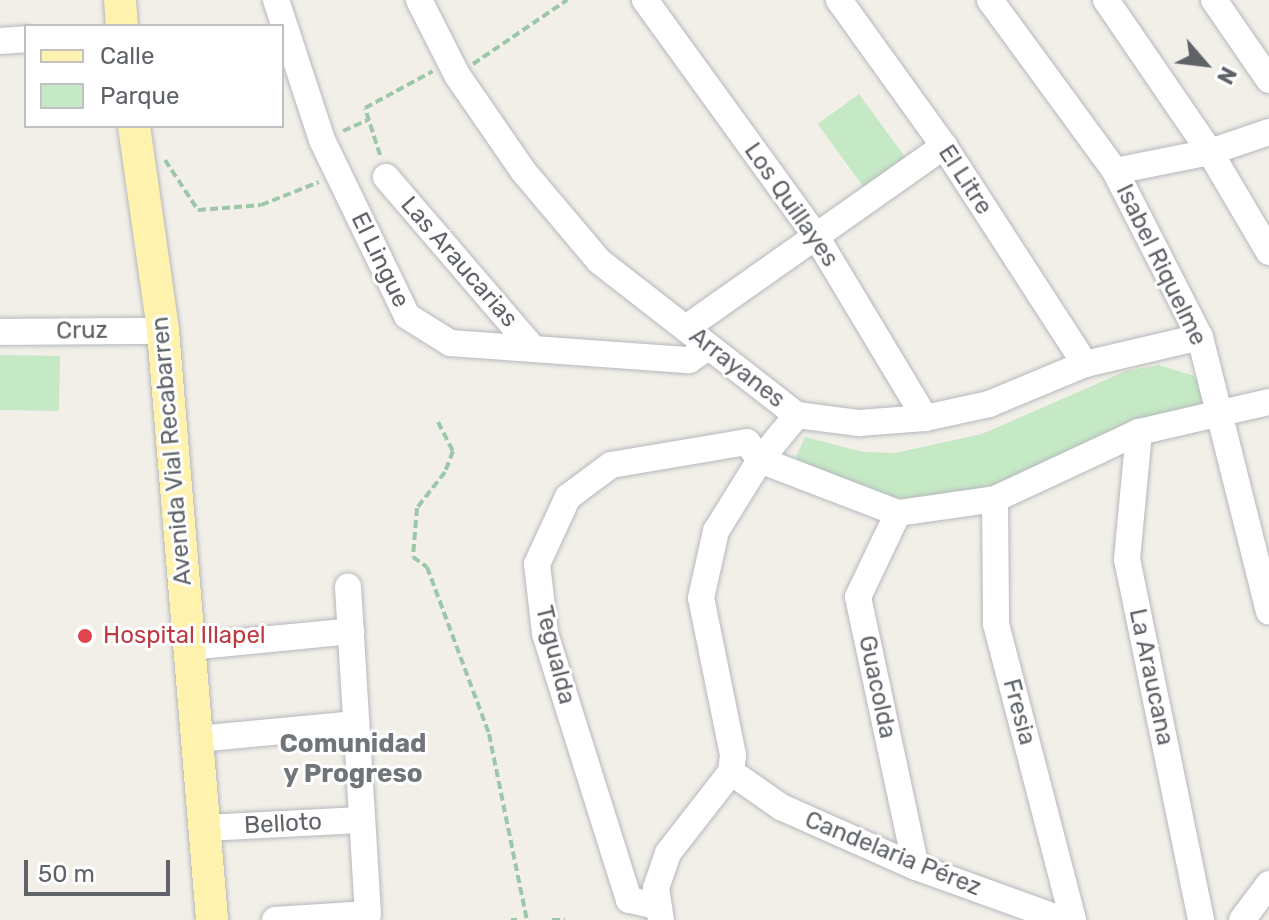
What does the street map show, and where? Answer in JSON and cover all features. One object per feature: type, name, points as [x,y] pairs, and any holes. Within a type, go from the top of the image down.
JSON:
[{"type":"main road","points":[[120,0],[122,24]]},
{"type":"main road","name":"Avenida Vial Recabarren","points":[[134,128],[163,331],[212,920]]},
{"type":"street","name":"El Lingue","points":[[276,0],[284,24]]},
{"type":"street","name":"Arrayanes","points":[[419,0],[453,68],[524,172],[599,261],[797,415],[859,423],[925,418],[989,404],[1085,364],[1200,337]]},
{"type":"street","name":"Los Quillayes","points":[[645,0],[817,238],[925,418]]},
{"type":"street","name":"El Litre","points":[[839,0],[944,146],[1085,364]]},
{"type":"street","name":"Isabel Riquelme","points":[[990,0],[1115,171],[1200,337],[1223,412],[1269,611]]},
{"type":"street","points":[[1106,0],[1210,152],[1269,252]]},
{"type":"street","points":[[1214,0],[1269,80]]},
{"type":"street","name":"El Lingue","points":[[284,24],[322,140],[407,316],[450,343],[531,346],[689,360],[708,347]]},
{"type":"street","points":[[0,41],[24,39]]},
{"type":"street","points":[[1115,171],[1210,152],[1269,132]]},
{"type":"street","points":[[686,328],[944,146]]},
{"type":"street","name":"Las Araucarias","points":[[386,177],[531,346]]},
{"type":"street","name":"Cruz","points":[[0,332],[163,331]]},
{"type":"street","points":[[760,460],[898,513],[995,499],[1139,432],[1269,402]]},
{"type":"street","points":[[658,913],[656,888],[668,853],[731,772],[733,755],[701,598],[716,531],[760,460],[797,415]]},
{"type":"street","name":"La Araucana","points":[[1139,432],[1141,453],[1127,559],[1201,920]]},
{"type":"street","name":"Tegualda","points":[[658,913],[629,900],[545,633],[537,564],[568,497],[611,465],[747,442],[760,460]]},
{"type":"street","name":"Fresia","points":[[995,499],[996,624],[1073,920]]},
{"type":"street","name":"Guacolda","points":[[898,513],[858,597],[916,867]]},
{"type":"street","points":[[275,920],[368,914],[348,587]]},
{"type":"street","points":[[189,647],[351,631]]},
{"type":"street","points":[[197,739],[356,724]]},
{"type":"street","name":"Candelaria Pérez","points":[[731,772],[781,807],[916,867],[1063,920]]},
{"type":"street","name":"Belloto","points":[[204,828],[362,820]]},
{"type":"street","points":[[1242,920],[1268,888]]},
{"type":"path","points":[[386,177],[365,108],[453,68],[567,0]]},
{"type":"path","points":[[322,140],[368,120]]},
{"type":"path","points":[[139,165],[166,160],[198,210],[261,205],[339,174]]},
{"type":"path","points":[[438,422],[453,451],[445,472],[417,508],[413,557],[427,567],[489,734],[527,920]]},
{"type":"path","points":[[552,920],[565,920]]},
{"type":"green space","points":[[859,94],[905,157],[864,187],[818,124]]},
{"type":"green space","points":[[0,355],[60,356],[59,411],[0,410]]},
{"type":"green space","points":[[1159,365],[1194,376],[1204,391],[1202,408],[1001,487],[928,501],[878,496],[802,469],[796,457],[805,437],[863,452],[895,453],[982,434],[1126,371]]},
{"type":"place","name":"Hospital Illapel","points":[[85,636]]},
{"type":"district","name":"Comunidad y Progreso","points":[[353,759]]}]
